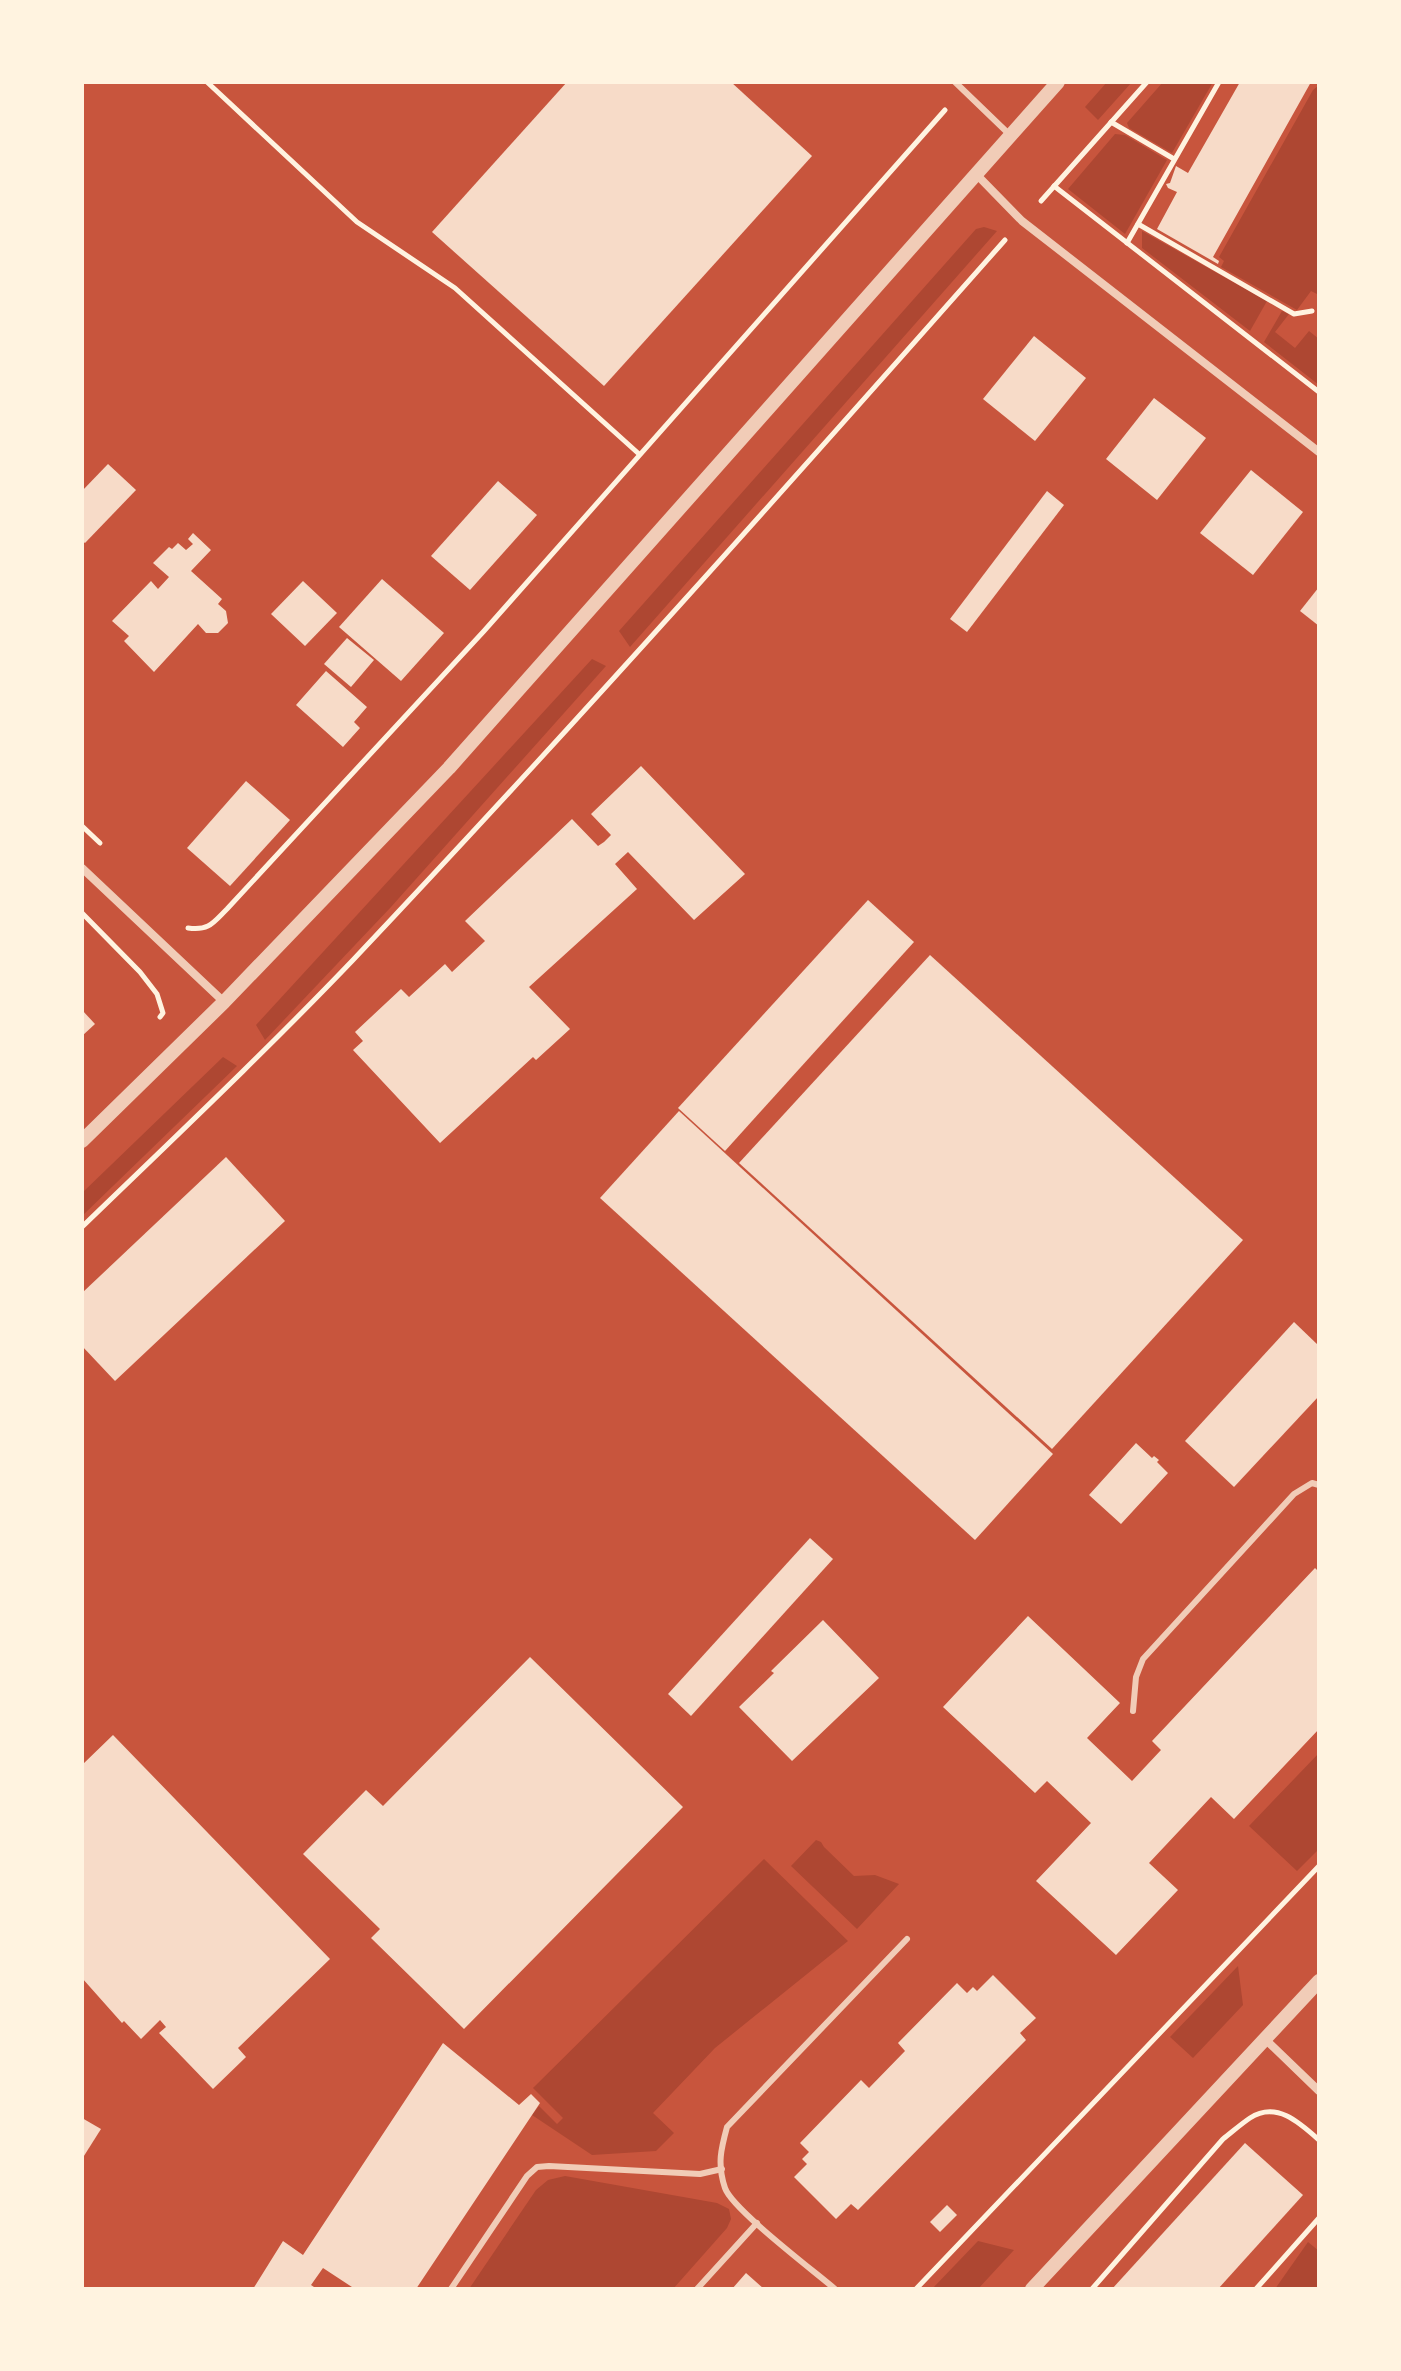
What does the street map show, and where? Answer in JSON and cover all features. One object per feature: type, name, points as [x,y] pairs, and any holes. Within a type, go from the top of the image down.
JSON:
[{"type":"street","points":[[82,1141],[224,1002],[449,768],[1058,82]]},
{"type":"street","points":[[977,175],[1022,221],[1319,452]]},
{"type":"street","points":[[82,868],[224,1002]]},
{"type":"street","points":[[1032,2289],[1319,1981]]},
{"type":"street","points":[[1265,2039],[1319,2091]]},
{"type":"lane","points":[[955,82],[1010,135]]},
{"type":"lane","points":[[1133,1711],[1136,1677],[1143,1659],[1294,1494],[1312,1483],[1319,1485]]},
{"type":"lane","points":[[835,2289],[757,2223],[726,2191],[719,2155],[727,2127],[907,1939]]},
{"type":"lane","points":[[451,2289],[527,2176],[537,2167],[700,2174],[722,2169]]},
{"type":"lane","points":[[697,2289],[757,2223]]},
{"type":"path","points":[[207,82],[357,222],[455,288],[639,454]]},
{"type":"path","points":[[82,1227],[243,1072],[352,961],[749,529],[1147,82]]},
{"type":"path","points":[[1127,243],[1219,82]]},
{"type":"path","points":[[185,927],[200,930],[210,926],[227,909],[484,631],[963,90]]},
{"type":"path","points":[[1111,122],[1174,159]]},
{"type":"path","points":[[1054,186],[1319,392]]},
{"type":"path","points":[[1138,224],[1294,314],[1312,311]]},
{"type":"path","points":[[82,826],[103,846]]},
{"type":"path","points":[[82,913],[140,972],[157,994],[163,1013],[156,1022]]},
{"type":"path","points":[[916,2289],[1319,1866]]},
{"type":"path","points":[[1287,2115],[1290,2107]]},
{"type":"path","points":[[1092,2289],[1223,2139],[1249,2118],[1265,2111],[1287,2115],[1300,2122],[1319,2140]]},
{"type":"path","points":[[1256,2289],[1319,2218]]},
{"type":"shaded area","points":[[1107,82],[1132,82],[1098,120],[1085,107]]},
{"type":"shaded area","points":[[1163,82],[1213,82],[1172,153],[1129,128],[1127,123]]},
{"type":"shaded area","points":[[1319,85],[1319,295],[1311,291],[1297,310],[1221,267],[1224,261],[1219,257],[1313,90]]},
{"type":"shaded area","points":[[1115,134],[1125,135],[1167,160],[1125,234],[1068,189]]},
{"type":"shaded area","points":[[984,227],[997,231],[630,647],[619,631],[976,229]]},
{"type":"shaded area","points":[[1142,231],[1267,301],[1250,331],[1142,248]]},
{"type":"shaded area","points":[[1282,311],[1289,314],[1275,332],[1295,348],[1309,331],[1319,339],[1319,385],[1264,342]]},
{"type":"shaded area","points":[[592,659],[606,666],[391,907],[265,1040],[256,1025]]},
{"type":"shaded area","points":[[223,1057],[237,1066],[82,1216],[82,1193]]},
{"type":"shaded area","points":[[1319,1753],[1319,1849],[1297,1871],[1249,1826]]},
{"type":"shaded area","points":[[816,1840],[854,1876],[875,1875],[899,1884],[857,1929],[791,1866]]},
{"type":"shaded area","points":[[764,1859],[848,1941],[715,2048],[653,2113],[674,2133],[656,2151],[592,2155],[532,2115],[539,2106],[557,2124],[563,2118],[533,2088]]},
{"type":"shaded area","points":[[1238,1966],[1243,2005],[1193,2058],[1170,2037]]},
{"type":"shaded area","points":[[565,2176],[717,2203],[729,2209],[731,2219],[727,2228],[673,2289],[469,2289],[536,2190],[548,2180]]},
{"type":"shaded area","points":[[978,2241],[1014,2250],[978,2289],[932,2289]]},
{"type":"shaded area","points":[[1308,2242],[1319,2251],[1319,2289],[1275,2289]]},
{"type":"building","points":[[567,82],[731,82],[812,156],[604,386],[432,232]]},
{"type":"building","points":[[1240,82],[1311,82],[1213,257],[1219,261],[1218,264],[1157,229],[1177,192],[1166,184],[1170,183],[1176,166],[1188,173]]},
{"type":"building","points":[[1034,336],[1086,378],[1035,441],[983,399]]},
{"type":"building","points":[[1154,398],[1206,438],[1157,500],[1106,459]]},
{"type":"building","points":[[108,464],[136,490],[85,543],[82,541],[82,491]]},
{"type":"building","points":[[1251,470],[1303,512],[1253,575],[1200,533]]},
{"type":"building","points":[[498,481],[537,515],[470,590],[431,556]]},
{"type":"building","points":[[1047,491],[1064,505],[967,632],[950,619]]},
{"type":"building","points":[[193,533],[211,550],[191,571],[222,599],[218,604],[226,611],[228,623],[218,633],[206,633],[198,624],[154,672],[124,641],[129,636],[112,621],[151,581],[158,589],[169,577],[153,563],[169,547],[172,549],[178,543],[186,550],[193,544],[188,539]]},
{"type":"building","points":[[382,579],[444,633],[401,681],[339,627]]},
{"type":"building","points":[[303,581],[337,613],[305,646],[271,614]]},
{"type":"building","points":[[1319,587],[1319,626],[1300,611]]},
{"type":"building","points":[[347,638],[374,660],[351,687],[324,664]]},
{"type":"building","points":[[326,671],[367,707],[354,722],[360,728],[343,747],[296,705]]},
{"type":"building","points":[[641,766],[745,874],[694,920],[628,852],[615,864],[637,889],[529,987],[570,1029],[536,1060],[533,1057],[440,1143],[353,1050],[363,1041],[355,1032],[401,989],[409,997],[445,964],[452,972],[485,941],[465,921],[572,819],[598,846],[604,842],[611,835],[591,814]]},
{"type":"building","points":[[246,781],[290,820],[230,886],[187,848]]},
{"type":"building","points":[[868,900],[914,942],[725,1151],[678,1108]]},
{"type":"building","points":[[930,955],[1243,1240],[1052,1449],[739,1163]]},
{"type":"building","points":[[82,1010],[95,1024],[82,1036]]},
{"type":"building","points":[[679,1111],[1053,1454],[975,1540],[600,1198]]},
{"type":"building","points":[[226,1157],[285,1221],[115,1381],[82,1346],[82,1293]]},
{"type":"building","points":[[1294,1322],[1319,1346],[1319,1396],[1234,1487],[1185,1441]]},
{"type":"building","points":[[1136,1443],[1152,1458],[1154,1456],[1159,1460],[1157,1462],[1168,1473],[1121,1524],[1089,1495]]},
{"type":"building","points":[[810,1538],[833,1559],[691,1716],[668,1694]]},
{"type":"building","points":[[1315,1568],[1319,1572],[1319,1729],[1234,1819],[1211,1797],[1149,1863],[1178,1890],[1116,1955],[1036,1881],[1091,1823],[1047,1781],[1035,1793],[943,1707],[1028,1616],[1120,1703],[1087,1738],[1132,1781],[1161,1750],[1152,1741]]},
{"type":"building","points":[[823,1620],[879,1678],[792,1761],[739,1707]]},
{"type":"building","points":[[530,1657],[683,1807],[464,2029],[371,1938],[380,1929],[303,1854],[366,1790],[383,1806]]},
{"type":"building","points":[[113,1735],[330,1959],[238,2048],[246,2057],[213,2089],[159,2033],[166,2027],[160,2020],[141,2039],[124,2021],[122,2023],[82,1978],[82,1765]]},
{"type":"building","points":[[993,1975],[1036,2018],[1020,2033],[1026,2040],[858,2210],[851,2204],[836,2219],[794,2177],[807,2164],[802,2159],[809,2152],[800,2143],[861,2080],[869,2088],[905,2051],[898,2043],[957,1983],[967,1993],[973,1987],[977,1991]]},
{"type":"building","points":[[443,2043],[519,2105],[531,2094],[540,2103],[416,2289],[355,2289],[323,2268],[311,2285],[317,2289],[253,2289],[283,2241],[303,2255]]},
{"type":"building","points":[[82,2118],[101,2129],[82,2159]]},
{"type":"building","points":[[1245,2143],[1303,2195],[1218,2289],[1112,2289]]},
{"type":"building","points":[[947,2205],[957,2215],[940,2232],[930,2222]]},
{"type":"building","points":[[746,2273],[764,2289],[732,2289]]}]
